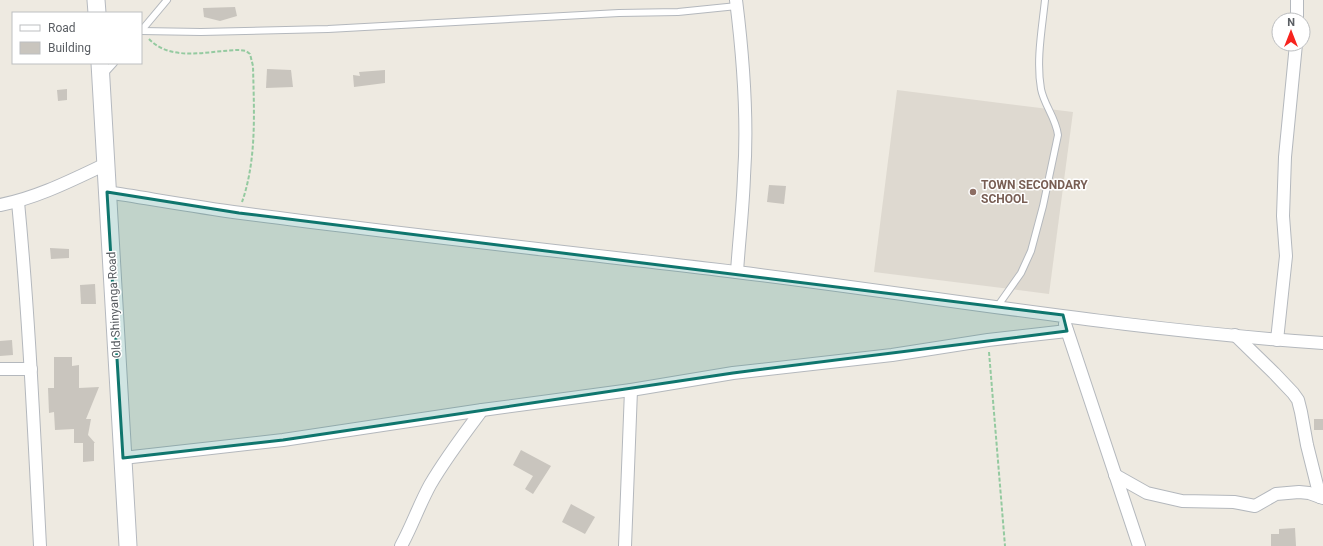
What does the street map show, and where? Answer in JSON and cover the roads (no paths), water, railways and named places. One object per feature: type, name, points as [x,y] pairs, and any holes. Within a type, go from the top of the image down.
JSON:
[{"type":"main road","points":[[96,0],[97,12]]},
{"type":"main road","name":"Old Shinyanga Road","points":[[101,70],[128,546]]},
{"type":"street","points":[[1297,0],[1297,12]]},
{"type":"street","points":[[736,3],[744,93],[745,142],[737,272]]},
{"type":"street","points":[[1277,340],[1286,256],[1283,216],[1285,157],[1295,52]]},
{"type":"street","points":[[0,206],[18,202],[106,164]]},
{"type":"street","points":[[107,192],[239,213],[539,250],[737,272],[1063,316],[1277,340],[1323,343]]},
{"type":"street","points":[[18,202],[31,369],[40,546]]},
{"type":"street","points":[[1063,316],[1139,546]]},
{"type":"street","points":[[123,458],[284,440],[482,410],[631,390],[733,373],[892,355],[988,340],[1067,330]]},
{"type":"street","points":[[1235,335],[1298,400],[1307,444],[1322,498]]},
{"type":"street","points":[[0,369],[31,369]]},
{"type":"street","points":[[625,546],[631,390]]},
{"type":"street","points":[[401,546],[429,486],[456,444],[482,410]]},
{"type":"street","points":[[1115,475],[1147,493],[1182,501],[1234,502],[1255,506],[1273,495],[1282,493],[1304,492],[1322,498]]},
{"type":"lane","points":[[142,30],[167,0]]},
{"type":"lane","points":[[997,307],[1021,273],[1031,251],[1043,206],[1058,134],[1056,124],[1044,101],[1040,80],[1040,54],[1045,0]]},
{"type":"lane","points":[[142,31],[201,32],[328,29],[620,13],[678,12],[736,3]]},
{"type":"lane","points":[[101,70],[112,64]]},
{"type":"place","name":"TOWN SECONDARY SCHOOL","points":[[973,192]]}]
